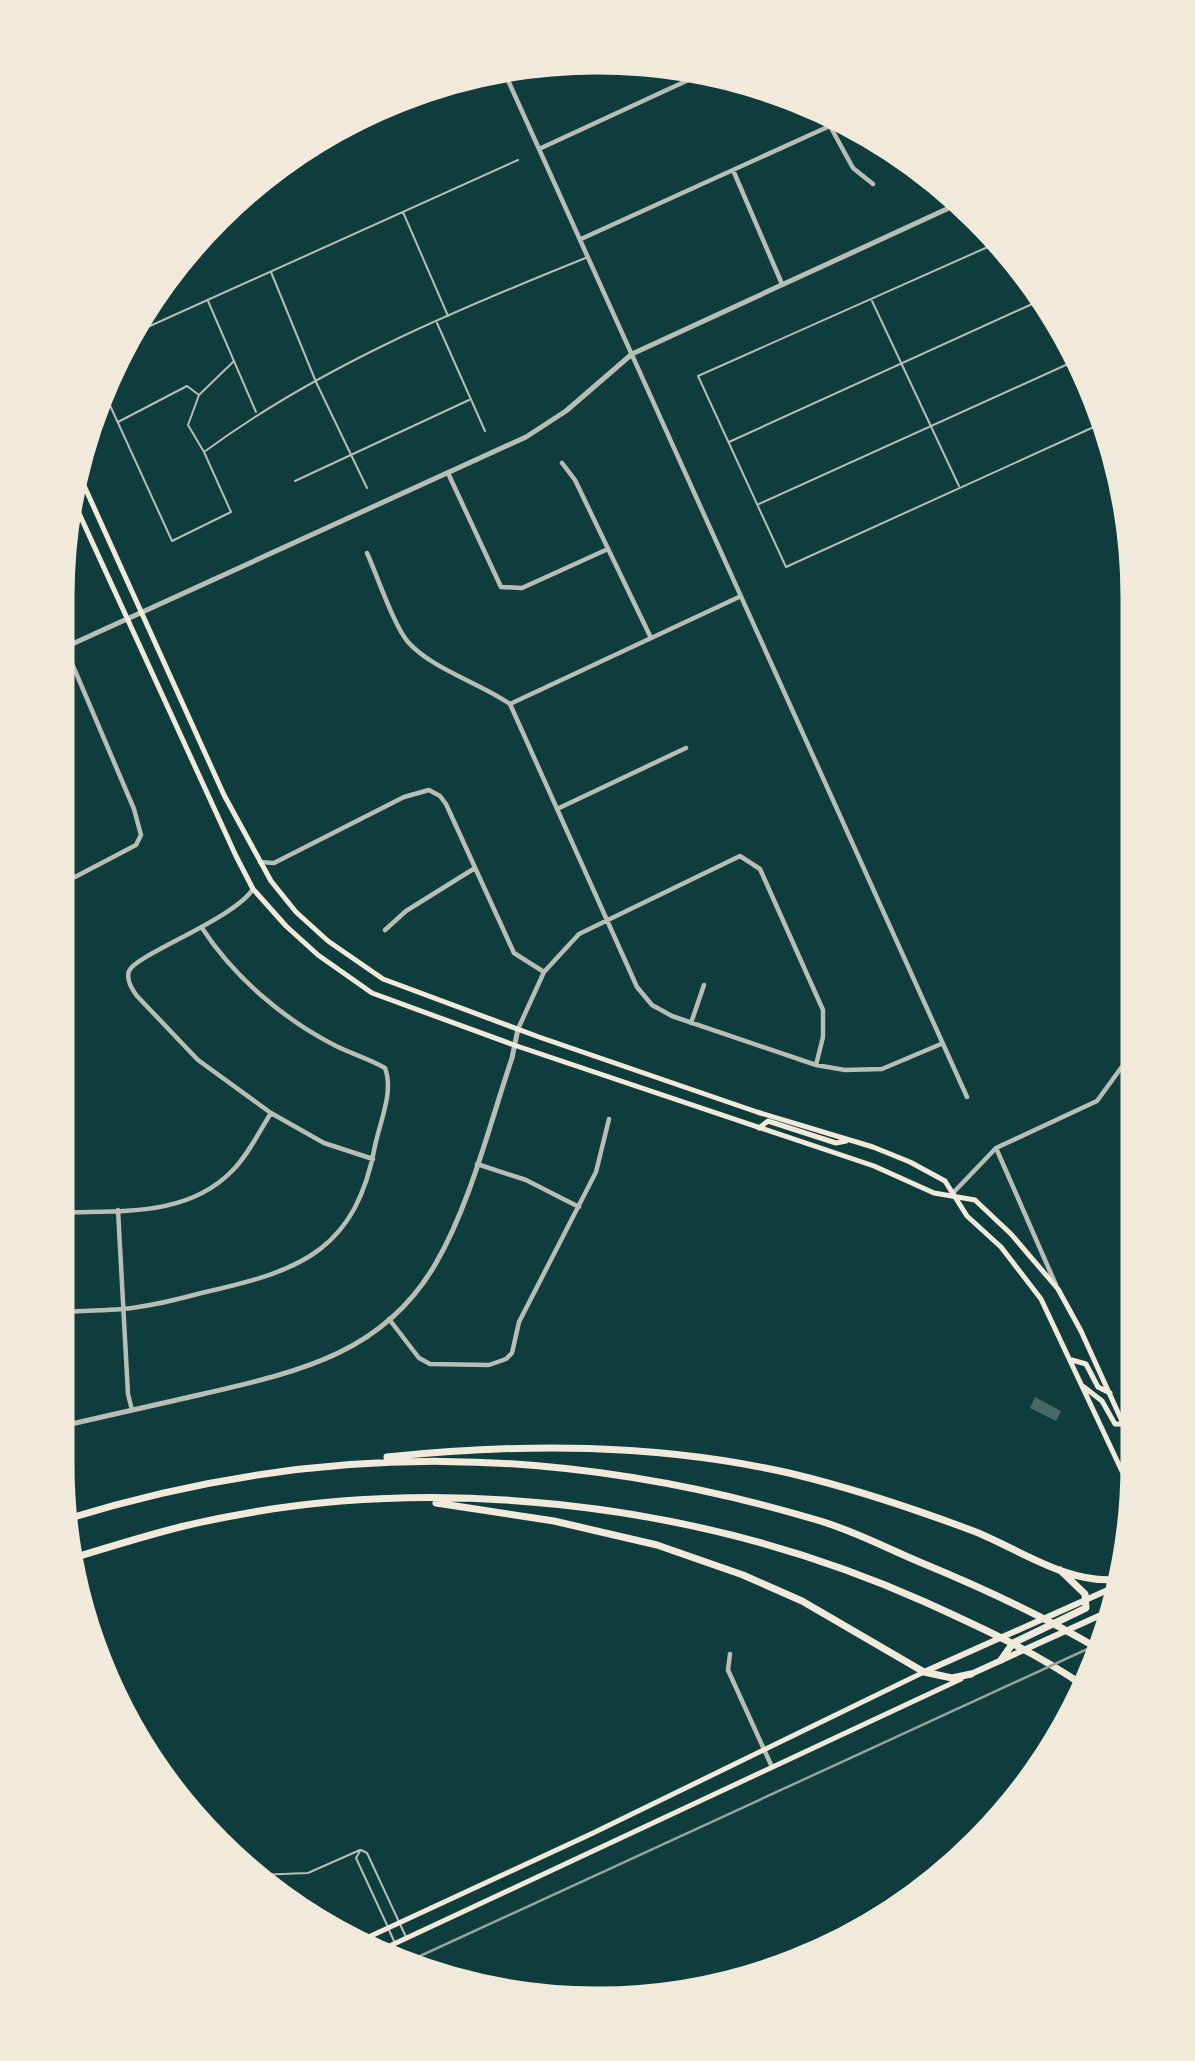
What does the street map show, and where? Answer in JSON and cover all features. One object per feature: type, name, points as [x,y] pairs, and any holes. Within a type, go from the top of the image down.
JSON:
[{"type":"highway","points":[[73,1517],[163,1491],[303,1466],[462,1449],[513,1447],[636,1450],[788,1473],[890,1501],[977,1533],[1056,1568],[1100,1581],[1112,1580]]},
{"type":"highway","points":[[303,1466],[394,1461],[463,1462],[589,1470],[660,1480],[820,1520],[1019,1603],[1092,1645]]},
{"type":"highway","points":[[79,1556],[182,1526],[356,1502],[474,1498],[566,1504],[719,1531],[858,1572],[974,1624],[1078,1682]]},
{"type":"highway","points":[[415,1500],[554,1521],[657,1545],[743,1574],[802,1601],[924,1672],[952,1678],[971,1674]]},
{"type":"highway","points":[[1001,1660],[1013,1643],[1084,1611],[1087,1599],[1056,1568]]},
{"type":"main road","points":[[83,483],[224,795],[271,881],[296,912],[358,964],[383,979],[518,1030],[849,1140],[910,1162],[945,1181],[967,1216],[1001,1247],[1028,1280],[1072,1360],[1125,1476]]},
{"type":"main road","points":[[78,511],[253,889],[318,955],[372,993],[514,1045],[874,1166],[934,1193],[975,1200],[1019,1243],[1058,1289],[1125,1428]]},
{"type":"main road","points":[[760,1128],[768,1121],[836,1143],[849,1140]]},
{"type":"main road","points":[[1072,1360],[1086,1364],[1098,1387],[1110,1394]]},
{"type":"main road","points":[[1084,1387],[1102,1401],[1112,1421],[1123,1424]]},
{"type":"main road","points":[[366,1938],[591,1834],[924,1672],[1110,1588]]},
{"type":"main road","points":[[387,1947],[1103,1614]]},
{"type":"street","points":[[507,78],[967,1097]]},
{"type":"street","points":[[539,149],[693,79]]},
{"type":"street","points":[[581,239],[830,126],[853,168],[873,184]]},
{"type":"street","points":[[733,170],[782,284]]},
{"type":"street","points":[[70,644],[542,428],[632,354],[951,207]]},
{"type":"street","points":[[562,463],[575,480],[651,638]]},
{"type":"street","points":[[448,472],[501,587],[522,588],[608,549]]},
{"type":"street","points":[[367,553],[407,641],[426,657],[487,688],[510,704],[636,987],[646,1000],[660,1011],[691,1023],[816,1065],[845,1070],[882,1069],[941,1044]]},
{"type":"street","points":[[510,704],[739,597]]},
{"type":"street","points":[[70,666],[134,808],[141,835],[136,845],[75,877],[70,876]]},
{"type":"street","points":[[557,808],[686,748]]},
{"type":"street","points":[[260,862],[274,863],[411,794],[429,790],[440,796],[446,804],[514,953],[544,972]]},
{"type":"street","points":[[70,1424],[313,1366],[352,1347],[390,1319],[411,1297],[435,1264],[452,1231],[518,1030],[544,972],[569,942],[606,918],[740,856],[760,869],[820,1004],[824,1024],[816,1065]]},
{"type":"street","points":[[385,930],[414,905],[475,868]]},
{"type":"street","points":[[253,889],[247,898],[202,928],[136,962],[129,973],[130,984],[136,996],[198,1060],[271,1113],[324,1143],[373,1159]]},
{"type":"street","points":[[70,1312],[123,1309],[258,1280],[308,1259],[345,1224],[366,1181],[383,1104],[389,1091],[385,1069],[333,1045],[290,1018],[257,991],[214,945],[202,928]]},
{"type":"street","points":[[691,1023],[704,985]]},
{"type":"street","points":[[952,1194],[996,1147],[1097,1101],[1121,1068]]},
{"type":"street","points":[[70,1212],[174,1205],[214,1186],[233,1170],[271,1113]]},
{"type":"street","points":[[390,1319],[419,1358],[430,1364],[498,1364],[512,1353],[519,1322],[596,1172],[609,1119]]},
{"type":"street","points":[[996,1147],[1058,1289]]},
{"type":"street","points":[[476,1163],[526,1180],[579,1207]]},
{"type":"street","points":[[118,1210],[132,1410]]},
{"type":"street","points":[[730,1654],[728,1670],[772,1767]]},
{"type":"lane","points":[[144,328],[518,160]]},
{"type":"lane","points":[[403,212],[448,317]]},
{"type":"lane","points":[[990,246],[698,376],[786,567],[1096,426]]},
{"type":"lane","points":[[204,452],[257,413],[382,347],[589,256]]},
{"type":"lane","points":[[270,271],[316,383],[367,488]]},
{"type":"lane","points":[[207,300],[257,413]]},
{"type":"lane","points":[[872,300],[959,488]]},
{"type":"lane","points":[[729,442],[1035,303]]},
{"type":"lane","points":[[436,322],[485,431]]},
{"type":"lane","points":[[108,401],[172,541],[232,512],[188,425],[200,396],[234,361]]},
{"type":"lane","points":[[758,504],[1070,363]]},
{"type":"lane","points":[[117,422],[187,386],[200,396]]},
{"type":"lane","points":[[295,481],[469,400]]},
{"type":"lane","points":[[360,1850],[356,1858],[396,1943]]},
{"type":"lane","points":[[267,1875],[308,1873],[360,1850],[367,1853],[407,1938]]},
{"type":"building","points":[[1035,1397],[1061,1411],[1056,1421],[1030,1408]]},
{"type":"railway","points":[[415,1958],[1092,1647]]}]
